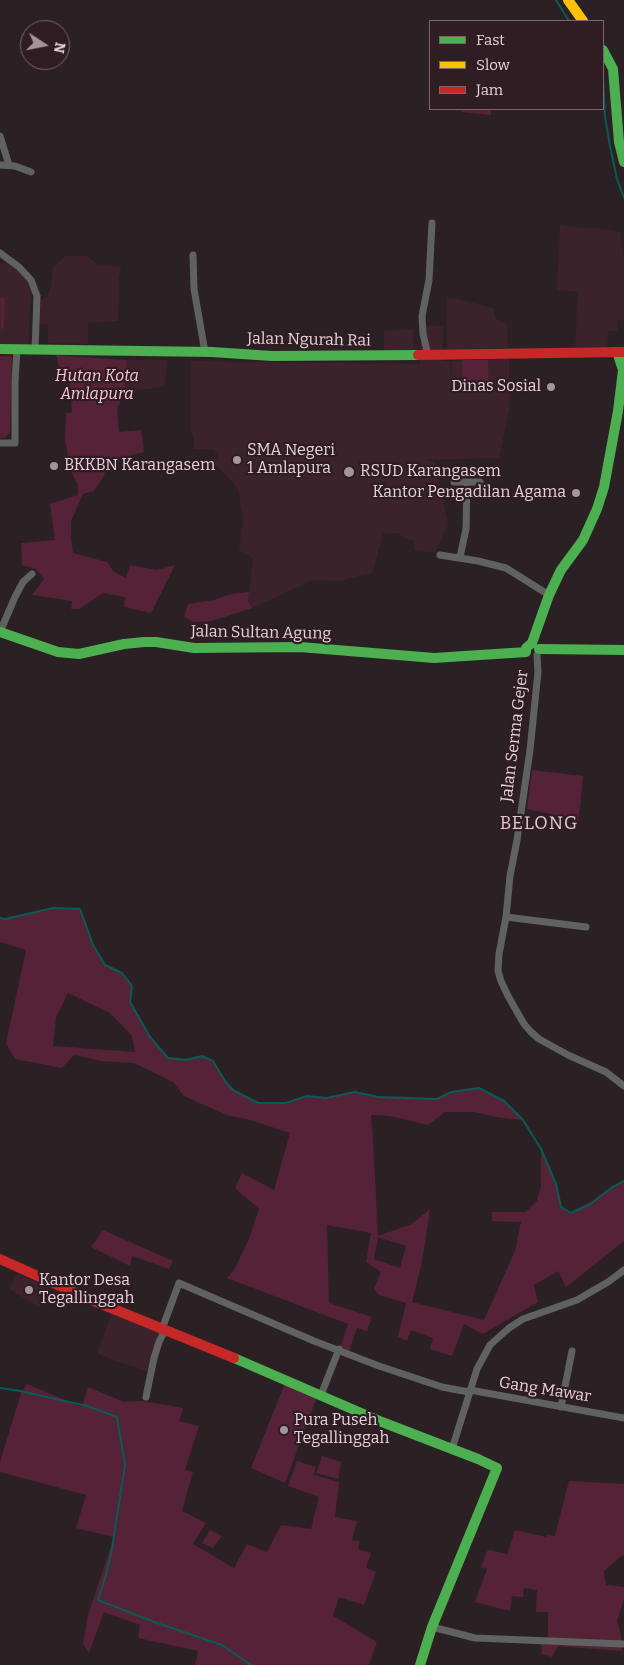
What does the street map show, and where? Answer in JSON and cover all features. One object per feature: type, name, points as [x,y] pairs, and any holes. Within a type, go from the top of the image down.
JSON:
[{"type":"street","points":[[568,0],[582,20]]},
{"type":"street","points":[[604,52],[620,82],[624,162]]},
{"type":"street","points":[[0,136],[9,165]]},
{"type":"street","points":[[0,165],[15,166],[31,172]]},
{"type":"street","points":[[428,355],[423,334],[422,316],[429,280],[432,223]]},
{"type":"street","points":[[0,253],[23,271],[31,280],[37,296],[35,350]]},
{"type":"street","points":[[193,255],[194,289],[205,352]]},
{"type":"street","name":"Jalan Ngurah Rai","points":[[0,349],[205,352],[272,356],[621,352]]},
{"type":"street","points":[[0,443],[15,443],[17,349]]},
{"type":"street","points":[[533,651],[549,595],[561,570],[583,540],[597,509],[604,487],[623,370],[621,352]]},
{"type":"street","points":[[454,482],[480,482]]},
{"type":"street","points":[[460,557],[466,529],[467,482]]},
{"type":"street","points":[[440,554],[506,568],[549,595]]},
{"type":"street","points":[[0,632],[15,597],[24,582],[32,574]]},
{"type":"street","name":"Jalan Sultan Agung","points":[[0,632],[58,652],[79,654],[124,644],[144,642],[194,648],[300,647],[434,658],[533,651],[624,650]]},
{"type":"street","name":"Jalan Serma Gejer","points":[[533,651],[538,672],[530,750],[510,876],[498,971],[501,981],[524,1024],[539,1039],[568,1055],[606,1072],[624,1086]]},
{"type":"street","points":[[506,917],[586,927]]},
{"type":"street","points":[[0,1260],[382,1422],[497,1468],[432,1627],[420,1665]]},
{"type":"street","points":[[452,1449],[482,1357],[490,1345],[504,1332],[523,1319],[577,1300],[608,1282],[624,1270]]},
{"type":"street","name":"Gang Mawar","points":[[163,1330],[179,1283],[314,1341],[419,1380],[470,1391],[624,1418]]},
{"type":"street","points":[[146,1396],[154,1358],[163,1330]]},
{"type":"street","points":[[321,1395],[339,1349]]},
{"type":"street","points":[[561,1407],[572,1351]]},
{"type":"street","points":[[432,1627],[463,1636],[480,1638],[624,1644]]},
{"type":"shaded area","points":[[560,224],[620,232],[624,258],[624,320],[618,320],[617,331],[608,331],[607,348],[575,347],[578,292],[557,290]]},
{"type":"shaded area","points":[[65,256],[87,256],[98,265],[121,266],[118,321],[88,323],[88,344],[48,343],[48,324],[36,324],[36,302],[47,297],[51,287],[53,267]]},
{"type":"shaded area","points":[[8,262],[22,272],[29,283],[31,292],[28,346],[0,345],[0,264]]},
{"type":"shaded area","points":[[447,297],[493,308],[495,318],[507,324],[508,348],[447,349]]},
{"type":"shaded area","name":"RSUD Karangasem","points":[[421,325],[443,326],[442,361],[450,361],[453,395],[451,361],[509,359],[510,407],[499,458],[425,460],[435,462],[448,524],[435,553],[414,550],[415,541],[406,539],[398,533],[383,534],[372,573],[339,581],[313,580],[252,608],[248,601],[253,558],[239,550],[243,520],[239,493],[236,486],[213,462],[218,456],[214,450],[194,449],[194,439],[191,431],[191,361],[420,364]]},
{"type":"shaded area","points":[[413,329],[414,350],[384,350],[384,330]]},
{"type":"shaded area","points":[[126,360],[167,360],[165,386],[125,393]]},
{"type":"shaded area","name":"Kantor Desa Tegallinggah","points":[[17,1274],[49,1287],[39,1307],[9,1289]]},
{"type":"shaded area","points":[[112,1312],[162,1330],[148,1372],[97,1354]]},
{"type":"green space","points":[[462,110],[491,110],[491,115],[462,112]]},
{"type":"green space","points":[[0,298],[5,298],[4,327],[1,331]]},
{"type":"green space","name":"Hutan Kota Amlapura","points":[[56,355],[126,360],[125,393],[117,409],[119,432],[141,430],[144,452],[107,462],[104,476],[94,491],[83,494],[71,521],[71,538],[73,553],[107,562],[113,571],[126,578],[130,565],[157,570],[175,565],[151,613],[124,607],[125,597],[103,593],[79,609],[71,609],[72,601],[32,595],[44,579],[36,569],[22,565],[21,543],[55,540],[50,504],[78,495],[78,485],[72,473],[65,441],[66,413],[72,413],[69,382],[62,381]]},
{"type":"green space","points":[[0,356],[12,356],[10,432],[5,438],[0,438]]},
{"type":"green space","points":[[462,360],[488,360],[489,384],[481,384],[481,380],[469,380],[469,385],[462,385]]},
{"type":"green space","points":[[249,592],[248,601],[252,608],[212,621],[194,622],[184,617],[188,604],[214,600],[231,594]]},
{"type":"green space","points":[[532,770],[583,776],[579,820],[527,809]]},
{"type":"green space","points":[[53,908],[80,909],[93,946],[105,965],[122,973],[132,986],[130,1002],[150,1037],[168,1058],[186,1060],[202,1056],[213,1061],[233,1090],[258,1103],[286,1103],[307,1096],[326,1098],[355,1092],[378,1097],[437,1099],[451,1092],[479,1088],[504,1101],[523,1120],[474,1112],[445,1112],[428,1125],[390,1116],[371,1115],[378,1236],[412,1224],[430,1209],[422,1262],[412,1302],[484,1320],[515,1251],[521,1222],[492,1221],[492,1212],[526,1212],[537,1201],[541,1186],[541,1149],[556,1184],[561,1207],[571,1213],[590,1204],[624,1181],[624,1241],[566,1287],[558,1271],[534,1285],[538,1302],[483,1334],[464,1324],[452,1356],[430,1349],[433,1338],[411,1330],[407,1341],[398,1337],[406,1303],[379,1295],[374,1289],[381,1272],[366,1262],[371,1233],[327,1225],[329,1303],[372,1317],[367,1331],[357,1328],[349,1351],[340,1348],[348,1324],[227,1278],[234,1270],[248,1241],[259,1209],[235,1188],[242,1173],[274,1190],[290,1133],[247,1119],[229,1116],[184,1096],[173,1082],[134,1063],[102,1061],[74,1055],[62,1068],[15,1059],[6,1043],[26,950],[0,942],[0,918],[5,919]],"holes":[[[68,993],[110,1013],[132,1036],[135,1052],[53,1046],[56,1017]],[[378,1237],[406,1246],[400,1268],[374,1259]]]},
{"type":"green space","points":[[103,1230],[173,1261],[169,1269],[132,1256],[130,1266],[91,1247]]},
{"type":"green space","points":[[285,1383],[317,1397],[285,1483],[251,1468]]},
{"type":"green space","points":[[27,1384],[82,1407],[88,1387],[124,1402],[143,1401],[183,1408],[179,1421],[199,1426],[185,1470],[193,1472],[182,1511],[206,1523],[193,1544],[234,1568],[247,1544],[267,1552],[281,1525],[311,1529],[319,1497],[288,1486],[297,1461],[316,1467],[314,1475],[339,1482],[335,1517],[357,1521],[352,1540],[360,1541],[358,1549],[371,1553],[366,1568],[376,1572],[364,1605],[339,1597],[333,1616],[377,1642],[369,1665],[195,1665],[198,1651],[138,1638],[140,1625],[104,1612],[89,1653],[83,1643],[88,1615],[114,1537],[76,1528],[86,1495],[0,1472],[0,1462],[21,1393]]},
{"type":"green space","points":[[322,1456],[341,1462],[338,1479],[316,1473]]},
{"type":"green space","points":[[569,1481],[624,1484],[624,1555],[604,1571],[606,1585],[624,1587],[624,1599],[617,1621],[621,1635],[622,1651],[558,1646],[552,1657],[542,1654],[541,1644],[548,1641],[548,1612],[536,1612],[537,1590],[524,1588],[523,1597],[512,1596],[510,1611],[475,1602],[487,1569],[481,1567],[487,1551],[507,1554],[506,1558],[515,1530],[546,1537],[547,1535],[555,1536]]},
{"type":"green space","points":[[210,1530],[222,1536],[213,1548],[202,1543]]},
{"type":"waterway","points":[[556,0],[568,20]]},
{"type":"waterway","points":[[604,97],[610,146],[617,179],[624,198]]},
{"type":"waterway","points":[[0,918],[5,919],[53,908],[80,909],[93,945],[105,965],[122,973],[132,986],[130,1002],[150,1037],[168,1058],[186,1060],[202,1056],[213,1061],[233,1090],[258,1103],[286,1103],[307,1096],[326,1098],[355,1092],[378,1097],[437,1099],[451,1092],[479,1088],[504,1101],[523,1120],[541,1149],[556,1184],[561,1207],[571,1213],[590,1204],[624,1181]]},
{"type":"waterway","points":[[0,1388],[87,1406],[117,1417],[125,1465],[111,1554],[98,1600],[222,1645],[251,1665]]},
{"type":"traffic: fast","points":[[604,52],[613,69],[619,142],[624,162]]},
{"type":"traffic: fast","points":[[0,349],[212,352],[272,356],[418,355]]},
{"type":"traffic: fast","points":[[526,652],[526,648],[532,643],[549,595],[561,570],[583,540],[597,509],[604,487],[618,411],[623,370],[617,352]]},
{"type":"traffic: fast","points":[[0,632],[58,652],[79,654],[124,644],[144,642],[194,648],[300,647],[434,658],[526,652]]},
{"type":"traffic: fast","points":[[539,649],[624,650]]},
{"type":"traffic: fast","points":[[234,1358],[382,1422],[497,1468],[432,1627],[420,1665]]},
{"type":"traffic: slow","points":[[568,0],[582,20]]},
{"type":"traffic: jam","points":[[418,355],[624,352]]},
{"type":"traffic: jam","points":[[0,1259],[84,1297],[234,1358]]},
{"type":"place","name":"Dinas Sosial","points":[[551,387]]},
{"type":"place","name":"SMA Negeri 1 Amlapura","points":[[237,460]]},
{"type":"place","name":"BKKBN Karangasem","points":[[54,466]]},
{"type":"place","name":"RSUD Karangasem","points":[[349,472]]},
{"type":"place","name":"Kantor Pengadilan Agama","points":[[576,493]]},
{"type":"place","name":"Kantor Desa Tegallinggah","points":[[29,1290]]},
{"type":"place","name":"Pura Puseh Tegallinggah","points":[[284,1430]]},
{"type":"district","name":"BELONG","points":[[539,824]]}]
